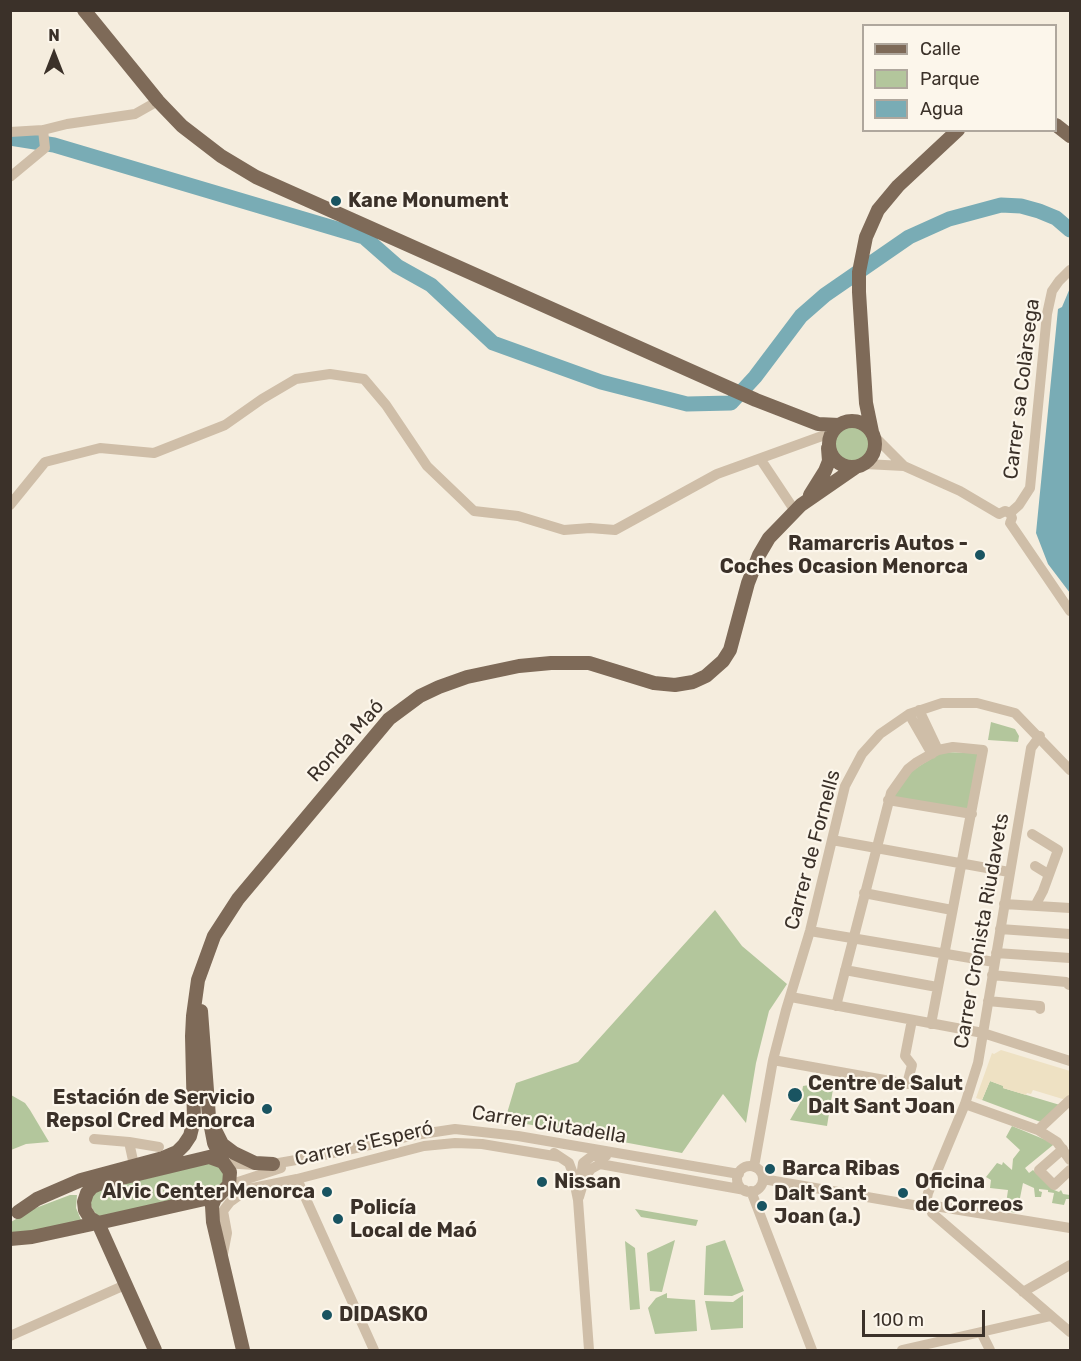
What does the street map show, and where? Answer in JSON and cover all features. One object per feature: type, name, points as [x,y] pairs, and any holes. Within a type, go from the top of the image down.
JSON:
[{"type":"main road","points":[[84,10],[158,101],[182,126],[203,144],[256,177],[784,412],[818,424],[841,423],[849,420],[862,423],[873,434]]},
{"type":"main road","points":[[1057,126],[1071,136]]},
{"type":"main road","points":[[784,412],[826,443],[831,455],[841,465],[860,465],[873,454],[875,448],[866,403],[859,292],[862,252],[870,227],[884,202],[956,132]]},
{"type":"main road","points":[[826,443],[831,433],[851,415],[858,405],[864,377]]},
{"type":"main road","name":"Ronda Maó","points":[[196,995],[205,957],[214,936],[238,899],[379,728],[402,708],[429,691],[496,670],[536,664],[589,663],[663,685],[684,684],[700,679],[713,670],[727,656],[748,583],[759,555],[769,538],[798,508],[825,471],[829,461],[826,443]]},
{"type":"main road","name":"Ronda Maó","points":[[798,508],[860,465]]},
{"type":"main road","name":"Ronda Maó","points":[[205,957],[201,1016],[206,1094]]},
{"type":"main road","points":[[186,1161],[194,1154],[201,1126],[196,1044],[196,995]]},
{"type":"main road","points":[[14,1214],[44,1196],[81,1180],[177,1152],[190,1136],[194,1112],[192,1036],[196,995]]},
{"type":"main road","points":[[206,1094],[214,1143],[230,1172],[230,1181],[220,1194],[212,1214],[243,1350]]},
{"type":"main road","points":[[206,1094],[212,1121],[222,1144],[244,1159],[255,1163],[273,1164]]},
{"type":"main road","points":[[14,1214],[55,1195],[89,1184],[209,1157],[224,1163]]},
{"type":"main road","points":[[101,1183],[89,1189],[84,1202],[85,1210],[97,1223],[155,1350]]},
{"type":"main road","points":[[10,1239],[97,1223],[220,1194]]},
{"type":"street","points":[[10,177],[44,139],[67,124],[135,114],[158,101]]},
{"type":"street","points":[[10,132],[44,139]]},
{"type":"street","name":"Carrer sa Colàrsega","points":[[1006,517],[1019,505],[1030,488],[1047,314],[1052,291],[1071,270]]},
{"type":"street","points":[[10,505],[45,462],[100,448],[154,453],[225,425],[296,379],[330,374],[364,379],[386,405],[427,466],[474,511],[518,516],[564,530],[590,528],[615,530],[717,474],[761,459],[826,443]]},
{"type":"street","points":[[873,434],[904,466],[960,491],[1006,517],[1071,611]]},
{"type":"street","points":[[761,459],[798,508]]},
{"type":"street","points":[[860,465],[904,466]]},
{"type":"street","name":"Carrer de Fornells","points":[[754,1167],[773,1060],[786,1010],[810,931],[845,786],[862,754],[880,734],[914,712],[942,703],[977,703],[1015,713],[1071,770]]},
{"type":"street","points":[[914,712],[935,752]]},
{"type":"street","name":"Carrer Cronista Riudavets","points":[[928,1206],[928,1193],[965,1104],[978,1063],[1031,748],[1040,736]]},
{"type":"street","points":[[836,1006],[888,800],[908,769],[935,752],[953,747],[983,750],[931,1024]]},
{"type":"street","points":[[888,800],[972,814]]},
{"type":"street","points":[[1032,834],[1058,850],[1035,906]]},
{"type":"street","points":[[832,840],[1009,872]]},
{"type":"street","points":[[1035,867],[1048,874]]},
{"type":"street","points":[[864,893],[952,910]]},
{"type":"street","points":[[1004,904],[1071,908]]},
{"type":"street","points":[[1000,929],[1071,934]]},
{"type":"street","points":[[810,931],[943,953],[995,957],[1071,958]]},
{"type":"street","points":[[845,970],[937,987]]},
{"type":"street","points":[[992,975],[1066,982],[1069,985]]},
{"type":"street","points":[[791,997],[983,1033],[1071,1061]]},
{"type":"street","points":[[988,1001],[1040,1006],[1040,1009]]},
{"type":"street","points":[[773,1060],[907,1084],[912,1065],[905,1056],[912,1020]]},
{"type":"street","points":[[1038,1130],[1071,1100]]},
{"type":"street","points":[[965,1104],[1038,1130],[1057,1142],[1071,1160]]},
{"type":"street","name":"Carrer Ciutadella","points":[[224,1163],[273,1164],[445,1130],[490,1132],[531,1138],[739,1174]]},
{"type":"street","points":[[531,1138],[569,1163],[572,1172],[578,1200],[589,1350]]},
{"type":"street","points":[[94,1139],[159,1147]]},
{"type":"street","points":[[129,1142],[134,1165]]},
{"type":"street","name":"Carrer s'Esperó","points":[[222,1259],[227,1233],[223,1211],[230,1202],[248,1189],[297,1179],[424,1146],[455,1143],[482,1144],[561,1157]]},
{"type":"street","points":[[1062,1149],[1039,1170],[1054,1185],[1071,1170]]},
{"type":"street","name":"Carrer Ciutadella","points":[[220,1194],[247,1178],[319,1156]]},
{"type":"street","points":[[578,1200],[581,1170],[588,1158],[602,1156],[629,1159],[638,1157]]},
{"type":"street","name":"Carrer Ciutadella","points":[[578,1200],[585,1177],[591,1169],[600,1164],[748,1191]]},
{"type":"street","points":[[748,1191],[760,1188],[763,1179],[760,1171],[754,1167],[744,1168],[739,1174],[739,1184],[748,1191],[758,1208],[812,1350]]},
{"type":"street","points":[[297,1179],[374,1350]]},
{"type":"street","points":[[763,1179],[1071,1228]]},
{"type":"street","points":[[928,1206],[1051,1316],[1066,1322],[1071,1332]]},
{"type":"street","points":[[10,1246],[38,1240],[64,1230]]},
{"type":"street","points":[[1023,1292],[1071,1266]]},
{"type":"street","points":[[10,1336],[125,1285]]},
{"type":"street","points":[[902,1350],[1051,1316]]},
{"type":"street","points":[[981,1332],[990,1350]]},
{"type":"green space","points":[[852,426],[865,431],[870,444],[865,457],[852,462],[839,457],[834,444],[839,431]]},
{"type":"green space","points":[[991,722],[1015,729],[1019,736],[1018,742],[988,740]]},
{"type":"green space","points":[[942,752],[979,753],[969,811],[892,798],[908,773]]},
{"type":"green space","points":[[715,910],[742,946],[787,984],[769,1011],[756,1063],[746,1123],[723,1094],[682,1153],[505,1120],[516,1083],[578,1062]]},
{"type":"green space","points":[[990,1081],[1004,1086],[1003,1088],[1060,1105],[1041,1122],[1038,1121],[982,1100]]},
{"type":"green space","points":[[803,1086],[833,1089],[827,1126],[790,1120],[800,1103]]},
{"type":"green space","points":[[11,1095],[25,1103],[49,1142],[26,1144],[11,1150]]},
{"type":"green space","points":[[1012,1126],[1053,1143],[1025,1168],[1029,1173],[1033,1170],[1054,1190],[1059,1192],[1061,1190],[1063,1194],[1070,1195],[1070,1199],[1066,1199],[1064,1205],[1052,1203],[1054,1193],[1048,1190],[1039,1189],[1042,1192],[1041,1197],[1035,1197],[1034,1188],[1023,1183],[1017,1213],[1005,1211],[1008,1190],[990,1188],[991,1180],[986,1177],[997,1163],[1002,1165],[1003,1162],[1012,1170],[1013,1159],[1020,1150],[1006,1137]]},
{"type":"green space","points":[[214,1162],[223,1170],[224,1181],[214,1192],[104,1218],[97,1215],[90,1202],[96,1191]]},
{"type":"green space","points":[[70,1195],[77,1195],[76,1208],[82,1222],[11,1236],[11,1222],[33,1209]]},
{"type":"green space","points":[[635,1209],[698,1220],[696,1226],[641,1217]]},
{"type":"green space","points":[[675,1240],[662,1292],[650,1291],[647,1253]]},
{"type":"green space","points":[[725,1240],[744,1291],[732,1296],[704,1295],[706,1246]]},
{"type":"green space","points":[[625,1241],[635,1248],[640,1309],[630,1310]]},
{"type":"green space","points":[[667,1293],[667,1298],[695,1300],[697,1331],[655,1334],[648,1308],[656,1298]]},
{"type":"green space","points":[[743,1295],[743,1328],[711,1330],[705,1301],[733,1302]]},
{"type":"shaded area","points":[[1001,1050],[1070,1071],[1070,1096],[1066,1100],[1033,1090],[1031,1094],[1026,1095],[1003,1088],[990,1081],[982,1100],[976,1098],[992,1053]]},
{"type":"water","points":[[1070,288],[1070,593],[1048,564],[1036,533],[1058,309],[1062,307]]},
{"type":"waterway","points":[[10,138],[54,145],[364,237],[397,266],[431,285],[493,343],[601,382],[687,404],[731,403],[755,377],[801,316],[825,295],[909,237],[949,219],[1001,205],[1021,206],[1039,211],[1056,218],[1070,230]]},
{"type":"place","name":"Kane Monument","points":[[336,201]]},
{"type":"place","name":"Ramarcris Autos - Coches Ocasion Menorca","points":[[980,555]]},
{"type":"place","name":"Centre de Salut Dalt Sant Joan","points":[[795,1095]]},
{"type":"place","name":"Estación de Servicio Repsol Cred Menorca","points":[[267,1109]]},
{"type":"place","name":"Barca Ribas","points":[[770,1169]]},
{"type":"place","name":"Nissan","points":[[542,1182]]},
{"type":"place","name":"Alvic Center Menorca","points":[[327,1192]]},
{"type":"place","name":"Oficina de Correos","points":[[903,1193]]},
{"type":"place","name":"Dalt Sant Joan (a.)","points":[[762,1206]]},
{"type":"place","name":"Policía Local de Maó","points":[[338,1219]]},
{"type":"place","name":"DIDASKO","points":[[327,1315]]}]
